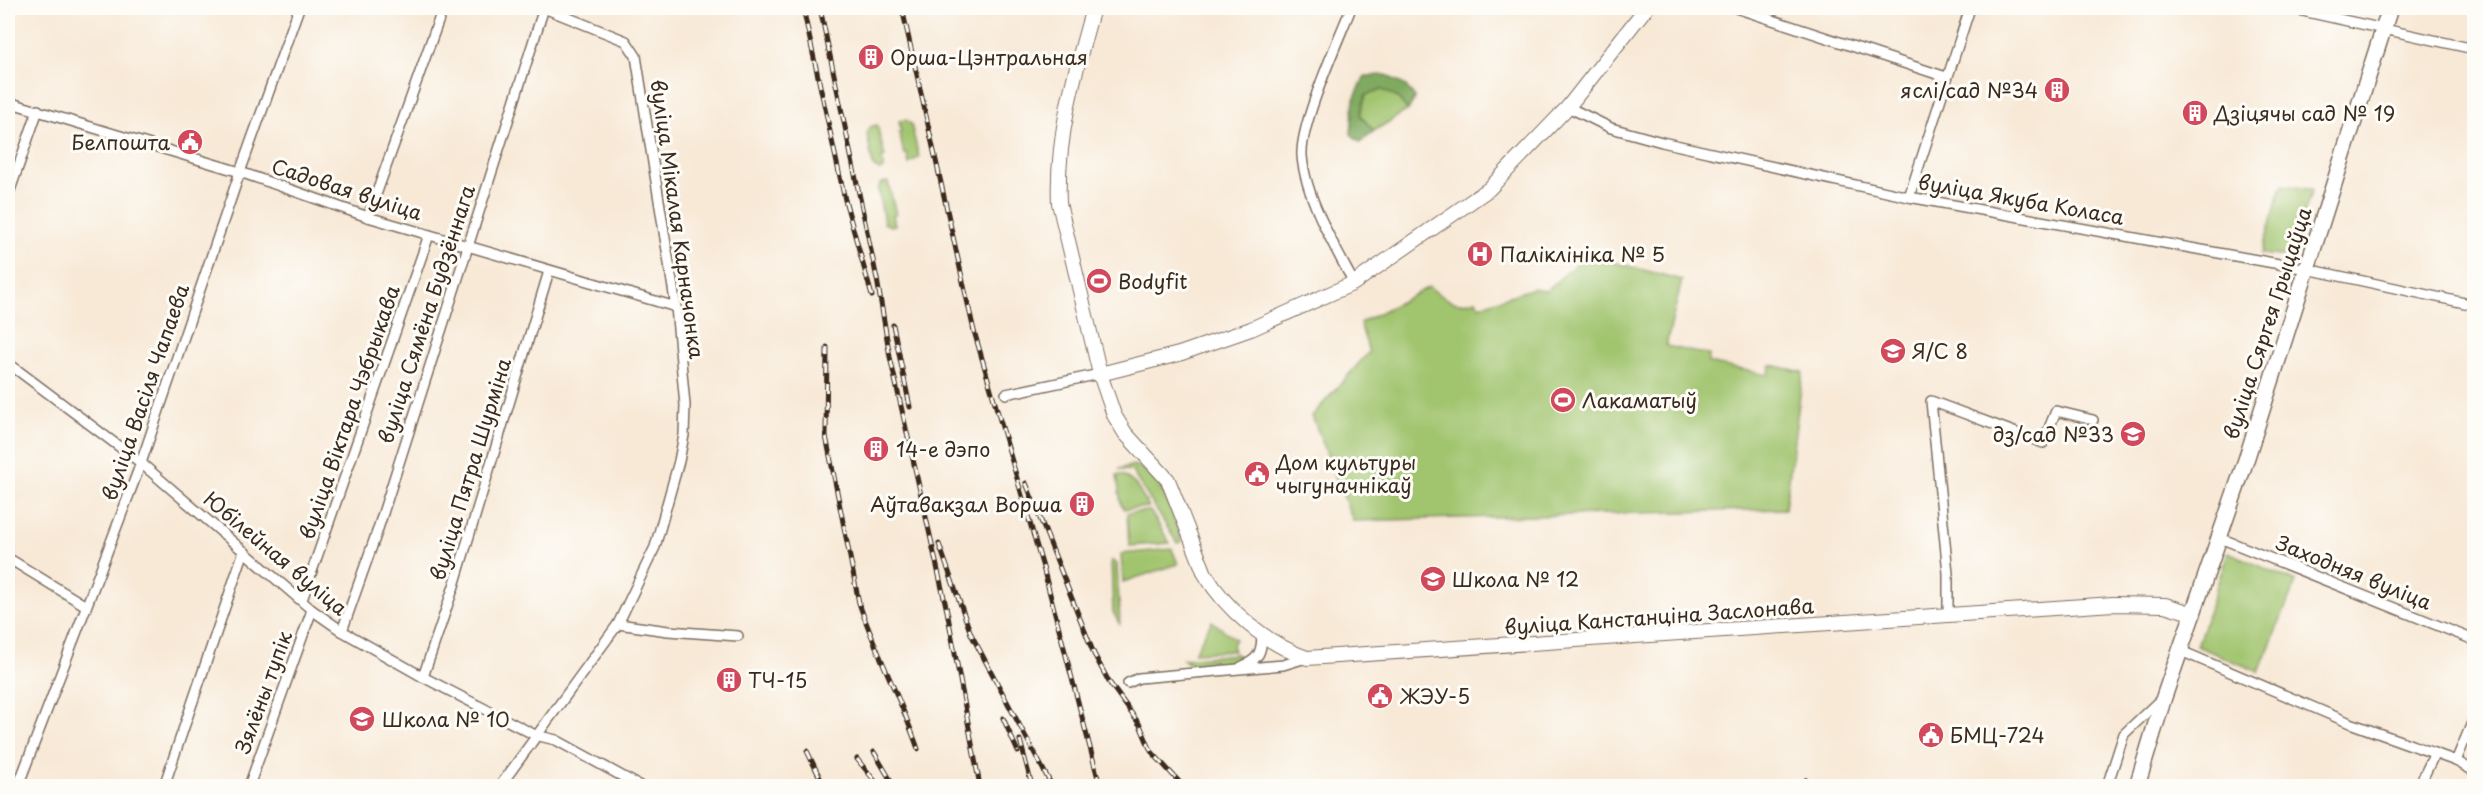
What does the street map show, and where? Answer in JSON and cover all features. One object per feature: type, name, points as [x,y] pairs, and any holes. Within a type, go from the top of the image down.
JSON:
[{"type":"main road","name":"вуліца Сяргея Грыцаўца","points":[[2137,786],[2164,697],[2220,538],[2390,8]]},
{"type":"street","name":"вуліца Васіля Чапаева","points":[[18,786],[141,463],[240,172],[299,8]]},
{"type":"street","points":[[368,217],[443,8]]},
{"type":"street","name":"вуліца Мікалая Карначонка","points":[[500,786],[618,624],[655,547],[678,468],[684,435],[685,405],[676,307],[636,56],[626,41],[544,8]]},
{"type":"street","name":"вуліца Сямёна Будзённага","points":[[342,631],[377,532],[544,8]]},
{"type":"street","points":[[1092,8],[1064,118],[1058,189],[1059,203],[1100,374],[1119,423],[1168,480],[1205,574],[1213,588],[1262,633],[1291,652],[1306,658]]},
{"type":"street","points":[[1351,8],[1313,109],[1304,136],[1302,154],[1305,175],[1316,204],[1354,283]]},
{"type":"street","points":[[1006,394],[1179,354],[1251,329],[1354,283],[1489,189],[1568,107],[1646,8]]},
{"type":"street","points":[[1736,8],[1946,77]]},
{"type":"street","points":[[1909,197],[1970,8]]},
{"type":"street","points":[[2289,8],[2475,49]]},
{"type":"street","name":"Садовая вуліца","points":[[8,102],[240,172],[368,217],[676,307]]},
{"type":"street","name":"вуліца Якуба Коласа","points":[[1568,107],[1611,128],[1662,142],[1909,197],[2307,269],[2475,306]]},
{"type":"street","points":[[8,194],[38,110]]},
{"type":"street","name":"вуліца Віктара Чэбрыкава","points":[[302,600],[429,235]]},
{"type":"street","name":"вуліца Пятра Шурміна","points":[[423,677],[454,586],[549,271]]},
{"type":"street","name":"Юбілейная вуліца","points":[[8,363],[141,463],[312,610],[342,631],[423,677],[535,735],[556,740],[640,786]]},
{"type":"street","points":[[1948,617],[1948,573],[1931,401],[2043,443],[2056,411],[2093,420]]},
{"type":"street","name":"Заходняя вуліца","points":[[2220,538],[2475,640]]},
{"type":"street","points":[[164,786],[244,552]]},
{"type":"street","points":[[8,558],[86,606]]},
{"type":"street","name":"вуліца Канстанціна Заслонава","points":[[1128,683],[1139,678],[1283,665],[1306,658],[2147,602],[2165,604],[2194,614]]},
{"type":"street","name":"Зялёны тупік","points":[[249,786],[312,610]]},
{"type":"street","points":[[618,624],[668,631],[738,636]]},
{"type":"street","points":[[1239,668],[1258,658],[1263,646],[1262,633]]},
{"type":"street","points":[[2181,651],[2350,723],[2456,761],[2475,771]]},
{"type":"street","points":[[2108,786],[2124,734],[2164,697]]},
{"type":"street","points":[[2456,761],[2475,718]]},
{"type":"street","points":[[2419,786],[2434,755]]},
{"type":"street","points":[[8,774],[13,786]]},
{"type":"green space","points":[[1386,75],[1406,86],[1415,98],[1408,110],[1398,98],[1381,89],[1366,95],[1360,115],[1374,131],[1360,142],[1351,134],[1354,99],[1365,76]]},
{"type":"green space","points":[[1381,89],[1398,98],[1408,110],[1374,131],[1360,115],[1366,95]]},
{"type":"green space","points":[[906,120],[911,124],[919,157],[909,164],[899,132],[901,131],[899,121]]},
{"type":"green space","points":[[877,125],[885,157],[882,158],[884,169],[879,170],[873,166],[867,133],[870,127]]},
{"type":"green space","points":[[888,182],[896,214],[893,215],[895,225],[890,226],[884,223],[878,189],[881,183]]},
{"type":"green space","points":[[2282,185],[2312,189],[2290,257],[2261,254]]},
{"type":"green space","name":"Лакаматыў","points":[[1586,255],[1682,280],[1666,346],[1709,355],[1708,363],[1768,375],[1771,365],[1803,372],[1785,509],[1353,521],[1312,416],[1369,352],[1360,323],[1429,287],[1456,303],[1476,300],[1479,306],[1534,288],[1546,291]]},
{"type":"green space","points":[[1134,465],[1153,478],[1160,487],[1182,542],[1177,543],[1132,471],[1119,469]]},
{"type":"green space","points":[[1117,475],[1123,475],[1135,484],[1149,507],[1124,509],[1121,505]]},
{"type":"green space","points":[[1150,511],[1170,543],[1129,546],[1127,513]]},
{"type":"green space","points":[[1172,549],[1178,564],[1123,582],[1121,554]]},
{"type":"green space","points":[[2228,552],[2296,582],[2259,672],[2197,646]]},
{"type":"green space","points":[[1111,560],[1117,564],[1120,625],[1113,612]]},
{"type":"green space","points":[[1212,621],[1235,639],[1232,645],[1234,651],[1194,653]]},
{"type":"green space","points":[[1237,654],[1242,660],[1228,666],[1212,668],[1196,666],[1183,659]]},
{"type":"railway","points":[[803,8],[845,200],[872,296]]},
{"type":"railway","points":[[820,8],[877,279],[890,357],[947,611],[980,786]]},
{"type":"railway","points":[[902,8],[974,331],[1044,571],[1100,786]]},
{"type":"railway","points":[[893,325],[910,407]]},
{"type":"railway","points":[[827,347],[826,436],[859,603],[918,749]]},
{"type":"railway","points":[[1026,483],[1094,654],[1109,682],[1140,725],[1151,751],[1183,786]]},
{"type":"railway","points":[[939,544],[971,634],[1052,786]]},
{"type":"railway","points":[[1003,718],[1018,752]]},
{"type":"railway","points":[[1020,740],[1032,786]]},
{"type":"railway","points":[[807,751],[824,786]]},
{"type":"railway","points":[[874,752],[894,786]]},
{"type":"railway","points":[[857,759],[879,786]]},
{"type":"railway","points":[[1802,786],[1806,780]]},
{"type":"place","name":"Орша-Цэнтральная","points":[[871,57]]},
{"type":"place","name":"яслі/сад №34","points":[[2057,90]]},
{"type":"place","name":"Дзіцячы сад № 19","points":[[2195,113]]},
{"type":"place","name":"Белпошта","points":[[190,142]]},
{"type":"place","name":"Паліклініка № 5","points":[[1480,254]]},
{"type":"place","name":"Bodyfit","points":[[1099,281]]},
{"type":"place","name":"Я/С 8","points":[[1893,351]]},
{"type":"place","name":"Лакаматыў","points":[[1563,400]]},
{"type":"place","name":"дз/сад №33","points":[[2133,434]]},
{"type":"place","name":"14-е дэпо","points":[[876,449]]},
{"type":"place","name":"Дом культуры чыгуначнікаў","points":[[1257,474]]},
{"type":"place","name":"Аўтавакзал Ворша","points":[[1082,504]]},
{"type":"place","name":"Школа № 12","points":[[1433,579]]},
{"type":"place","name":"ТЧ-15","points":[[729,680]]},
{"type":"place","name":"ЖЭУ-5","points":[[1380,696]]},
{"type":"place","name":"Школа № 10","points":[[362,719]]},
{"type":"place","name":"БМЦ-724","points":[[1931,735]]}]
